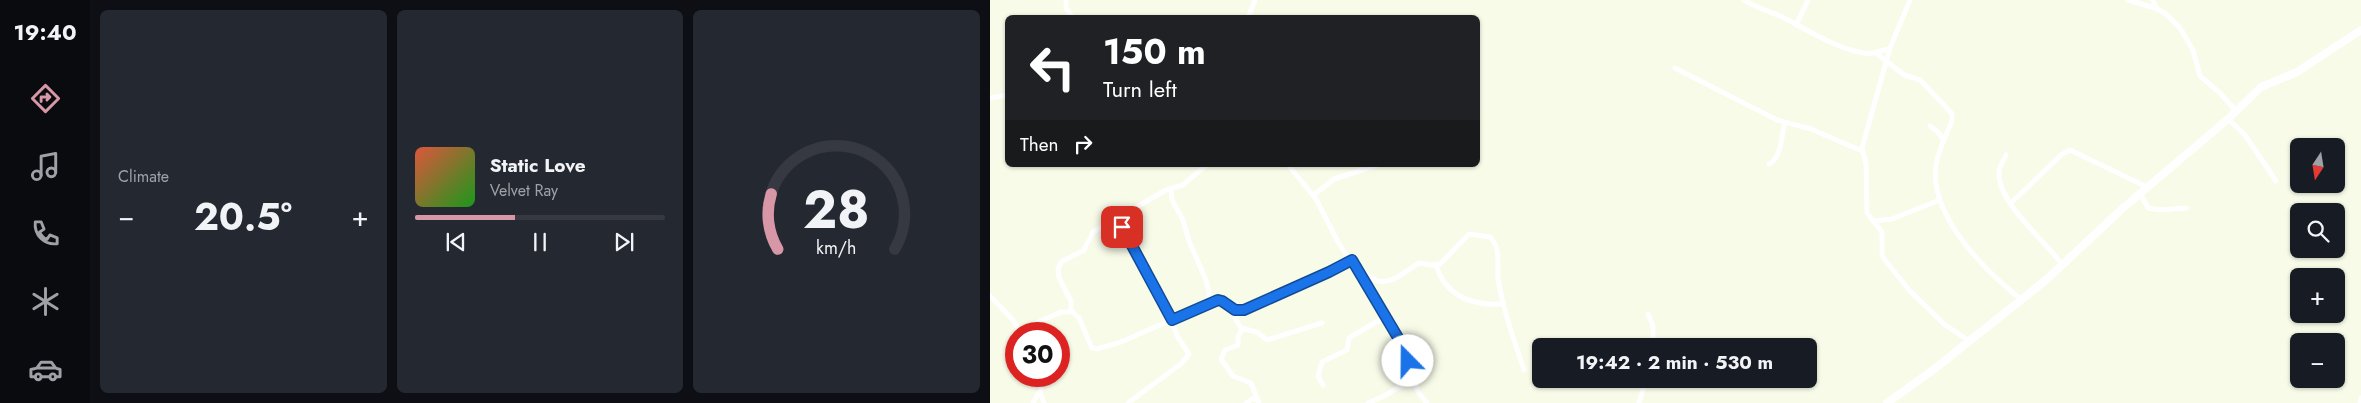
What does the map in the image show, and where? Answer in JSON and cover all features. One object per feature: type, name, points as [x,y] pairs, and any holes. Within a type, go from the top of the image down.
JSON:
[{"type":"main road","points":[[1887,403],[2022,300],[2063,266],[2147,187],[2228,119],[2261,87],[2296,72],[2361,30]]},
{"type":"street","points":[[1066,0],[1066,8],[1072,15]]},
{"type":"street","points":[[1249,15],[1255,0]]},
{"type":"street","points":[[1744,0],[1812,34],[1852,50],[1876,53],[1890,48]]},
{"type":"street","points":[[1796,25],[1808,0]]},
{"type":"street","points":[[1910,0],[1890,48],[1862,151],[1866,164],[1867,213],[1882,232],[1882,256],[1885,260],[1909,290],[1944,324],[1969,341]]},
{"type":"street","points":[[2128,0],[2156,8],[2166,14],[2180,28],[2193,50],[2200,76],[2221,94],[2236,111]]},
{"type":"street","points":[[2143,4],[2150,0]]},
{"type":"street","points":[[2153,0],[2156,8]]},
{"type":"street","points":[[1876,53],[1904,75],[1920,80],[1946,107],[1952,118],[1936,169],[1936,184],[1940,200],[1959,238],[2022,300]]},
{"type":"street","points":[[1674,68],[1730,98],[1785,123],[1811,129],[1862,151]]},
{"type":"street","points":[[990,98],[1005,96]]},
{"type":"street","points":[[2228,119],[2245,135],[2276,181]]},
{"type":"street","points":[[1770,164],[1778,153],[1785,123]]},
{"type":"street","points":[[1930,126],[1938,132],[1944,141]]},
{"type":"street","points":[[2011,203],[2061,155],[2070,150],[2147,187]]},
{"type":"street","points":[[2006,155],[1998,175],[2011,203],[2030,229],[2063,266]]},
{"type":"street","points":[[1071,311],[1071,301],[1058,278],[1060,264],[1084,250],[1093,232],[1136,206],[1190,179],[1204,167]]},
{"type":"street","points":[[1290,167],[1314,196],[1338,242],[1352,260],[1386,316],[1404,350],[1418,392],[1427,403]]},
{"type":"street","points":[[1314,196],[1334,179],[1371,167]]},
{"type":"street","points":[[1171,189],[1172,200],[1183,220],[1189,241],[1206,280],[1211,302]]},
{"type":"street","points":[[2140,194],[2148,208],[2161,210],[2186,208]]},
{"type":"street","points":[[1874,221],[1892,219],[1940,200]]},
{"type":"street","points":[[1117,218],[1172,320],[1177,336],[1189,354],[1188,358],[1128,403]]},
{"type":"street","points":[[1360,273],[1367,274],[1376,281],[1384,282],[1402,274],[1418,263],[1436,266],[1469,234],[1490,237],[1497,246],[1498,278],[1511,333],[1524,370]]},
{"type":"street","points":[[1040,322],[1061,312],[1071,311],[1080,318],[1091,345],[1097,350],[1121,342],[1211,302],[1221,300],[1235,310],[1244,310],[1352,260]]},
{"type":"street","points":[[1436,266],[1441,279],[1458,297],[1490,305],[1504,304]]},
{"type":"street","points":[[990,296],[1012,322]]},
{"type":"street","points":[[1235,310],[1236,320],[1242,329],[1256,332],[1269,340],[1322,323]]},
{"type":"street","points":[[1648,314],[1653,326],[1653,338]]},
{"type":"street","points":[[1323,385],[1318,376],[1322,362],[1347,350],[1349,338],[1386,316]]},
{"type":"street","points":[[1242,329],[1238,337],[1238,344],[1225,350],[1221,359],[1233,376],[1251,384],[1259,401]]},
{"type":"street","points":[[1368,403],[1413,379]]},
{"type":"street","points":[[1040,387],[1044,403]]},
{"type":"street","points":[[1639,403],[1643,388]]},
{"type":"street","points":[[1033,403],[1040,392]]},
{"type":"street","points":[[2360,403],[2361,398]]},
{"type":"street","points":[[1246,403],[1252,399],[1259,401]]},
{"type":"route","points":[[1122,227],[1140,257],[1163,306],[1172,320],[1218,300],[1221,300],[1232,309],[1244,310],[1352,260],[1400,341],[1408,361]]}]
